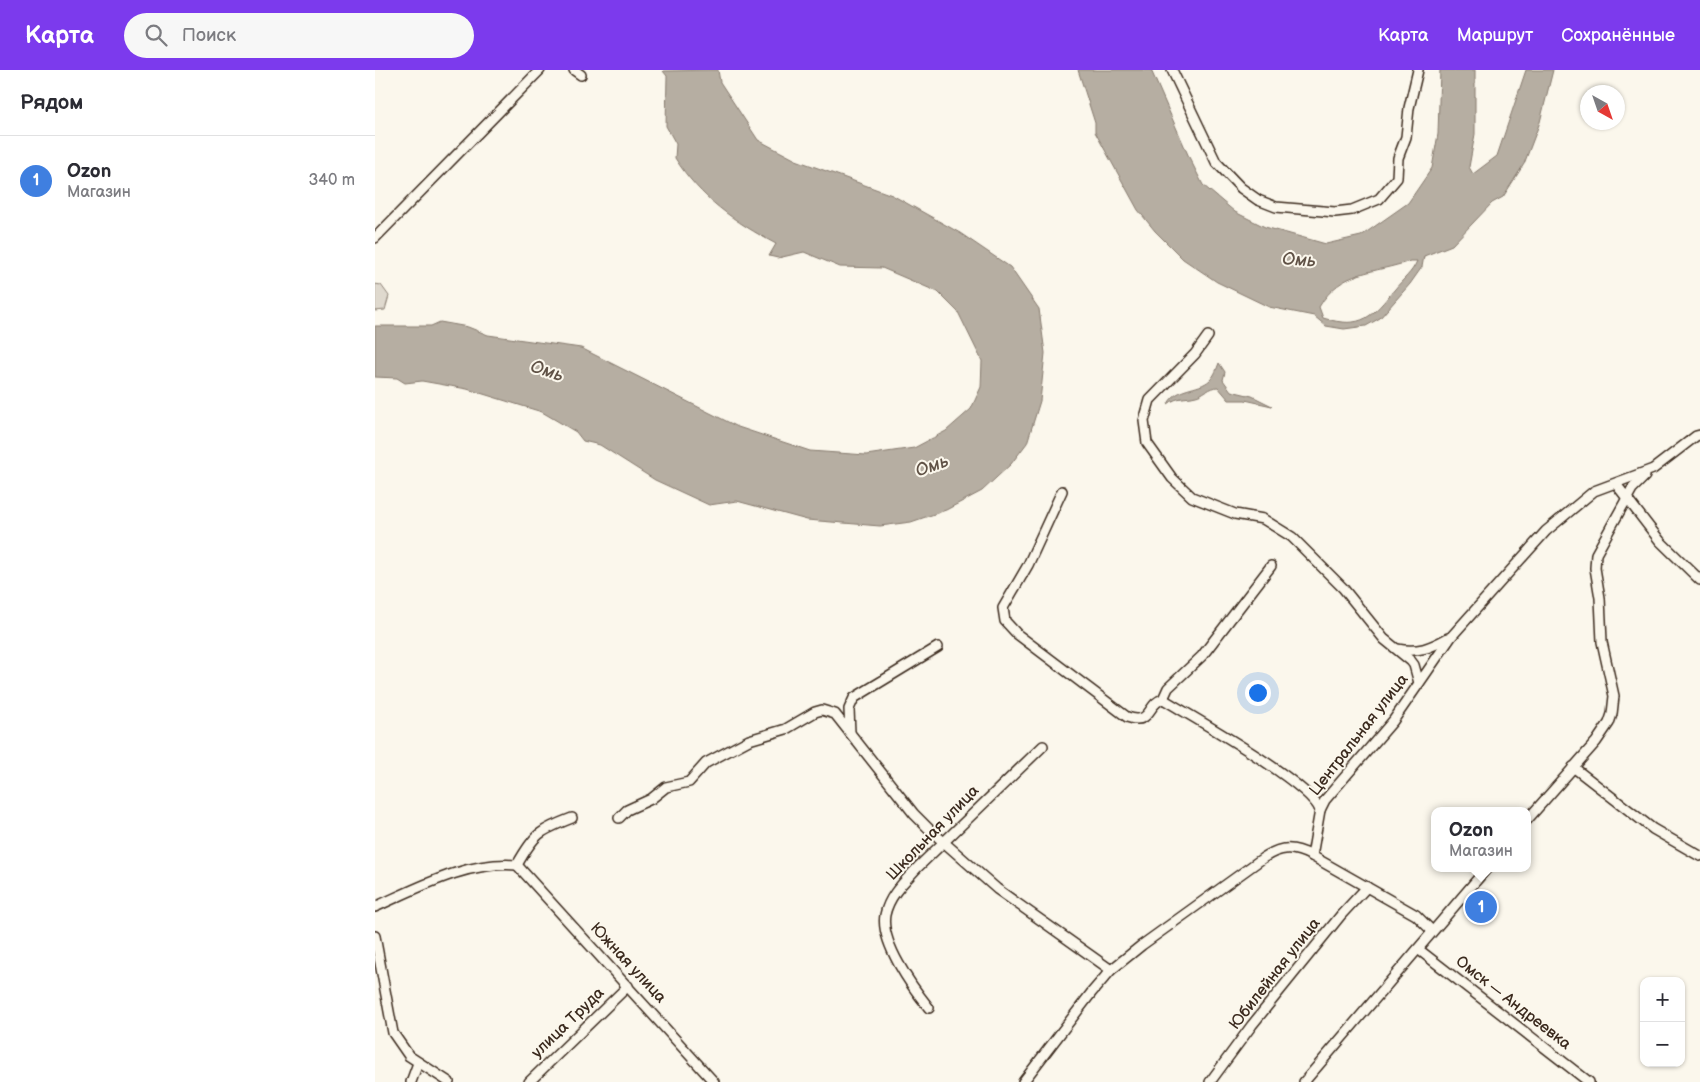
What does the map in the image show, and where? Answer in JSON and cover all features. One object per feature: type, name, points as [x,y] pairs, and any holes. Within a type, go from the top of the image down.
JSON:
[{"type":"street","points":[[375,238],[540,70]]},
{"type":"street","points":[[1172,70],[1216,162],[1241,188],[1259,200],[1276,207],[1335,212],[1352,210],[1379,199],[1397,178],[1398,158],[1406,137],[1409,108],[1418,70]]},
{"type":"street","points":[[1208,336],[1195,354],[1150,400],[1144,421],[1147,443],[1172,478],[1192,497],[1235,514],[1263,519],[1292,537],[1343,588],[1394,648],[1414,665],[1419,684]]},
{"type":"street","name":"Центральная улица","points":[[1313,856],[1320,810],[1325,800],[1340,780],[1393,721],[1451,637],[1546,531],[1595,491],[1653,469],[1698,436]]},
{"type":"street","points":[[1531,815],[1603,733],[1609,723],[1613,696],[1602,642],[1600,598],[1595,562],[1597,554],[1627,499],[1639,481],[1653,469]]},
{"type":"street","points":[[1616,484],[1660,542],[1700,580]]},
{"type":"street","points":[[1062,491],[1029,565],[1003,608],[1005,621],[1017,634],[1127,717],[1141,719],[1147,716],[1158,700],[1163,698],[1168,688],[1202,656],[1271,566]]},
{"type":"street","points":[[1394,648],[1410,652],[1421,651],[1451,637]]},
{"type":"street","points":[[850,733],[849,709],[854,698],[938,647]]},
{"type":"street","points":[[1163,698],[1263,760],[1309,795],[1320,810]]},
{"type":"street","points":[[619,818],[627,810],[651,799],[667,787],[689,782],[706,763],[749,740],[786,729],[821,710],[835,714],[914,814],[997,889],[1111,970]]},
{"type":"street","name":"Школьная улица","points":[[929,1008],[907,977],[892,949],[885,928],[885,915],[893,896],[982,803],[1043,746]]},
{"type":"street","points":[[1573,767],[1621,802],[1646,824],[1700,856]]},
{"type":"street","points":[[375,907],[460,870],[479,866],[517,865],[530,842],[537,834],[572,818]]},
{"type":"street","points":[[1023,1082],[1091,992],[1111,970],[1142,945],[1273,851],[1289,848],[1313,856],[1416,915],[1432,931]]},
{"type":"street","name":"Южная улица","points":[[517,865],[714,1082]]},
{"type":"street","points":[[1304,1082],[1484,872]]},
{"type":"street","name":"Юбилейная улица","points":[[1211,1082],[1263,1011],[1341,915],[1367,887]]},
{"type":"street","points":[[375,936],[393,1033],[400,1046],[418,1063],[449,1082]]},
{"type":"street","name":"Омск — Андреевка","points":[[1418,948],[1589,1082]]},
{"type":"street","name":"улица Труда","points":[[529,1082],[628,986]]},
{"type":"street","points":[[411,1082],[418,1063]]},
{"type":"shaded area","points":[[375,284],[381,285],[389,296],[385,310],[375,311]]},
{"type":"water","name":"Омь","points":[[718,70],[720,82],[758,140],[796,160],[892,195],[960,233],[1010,267],[1039,309],[1045,353],[1040,401],[1027,443],[1011,464],[982,491],[946,510],[911,522],[880,526],[807,520],[737,501],[709,505],[655,480],[600,445],[583,441],[576,432],[542,412],[467,389],[422,381],[405,383],[397,378],[375,377],[375,326],[431,326],[440,322],[468,327],[488,335],[581,348],[738,427],[810,451],[866,455],[914,448],[946,431],[971,409],[981,387],[982,361],[958,312],[938,292],[882,268],[840,267],[804,252],[778,258],[769,256],[776,244],[746,227],[719,208],[685,172],[675,158],[676,144],[666,126],[667,76],[663,71]]},
{"type":"water","name":"Омь","points":[[1078,70],[1151,70],[1203,185],[1235,212],[1265,227],[1326,244],[1361,236],[1408,203],[1432,168],[1438,134],[1440,70],[1475,70],[1475,134],[1469,167],[1473,174],[1497,156],[1526,70],[1553,70],[1540,122],[1524,164],[1503,197],[1492,203],[1452,245],[1424,256],[1422,267],[1410,284],[1380,318],[1366,326],[1344,329],[1326,326],[1314,316],[1269,307],[1217,282],[1183,259],[1155,231],[1138,210],[1095,132],[1095,123]],"holes":[[[1410,261],[1417,261],[1380,307],[1365,318],[1348,322],[1323,318],[1319,307],[1337,286],[1348,279]]]},
{"type":"water","points":[[1219,363],[1225,372],[1223,380],[1231,391],[1252,396],[1272,406],[1245,400],[1229,400],[1218,387],[1211,388],[1199,395],[1175,400],[1168,404],[1172,398],[1182,391],[1200,386],[1210,380],[1215,374]]},
{"type":"place","name":"Ozon","points":[[1481,907]]}]
